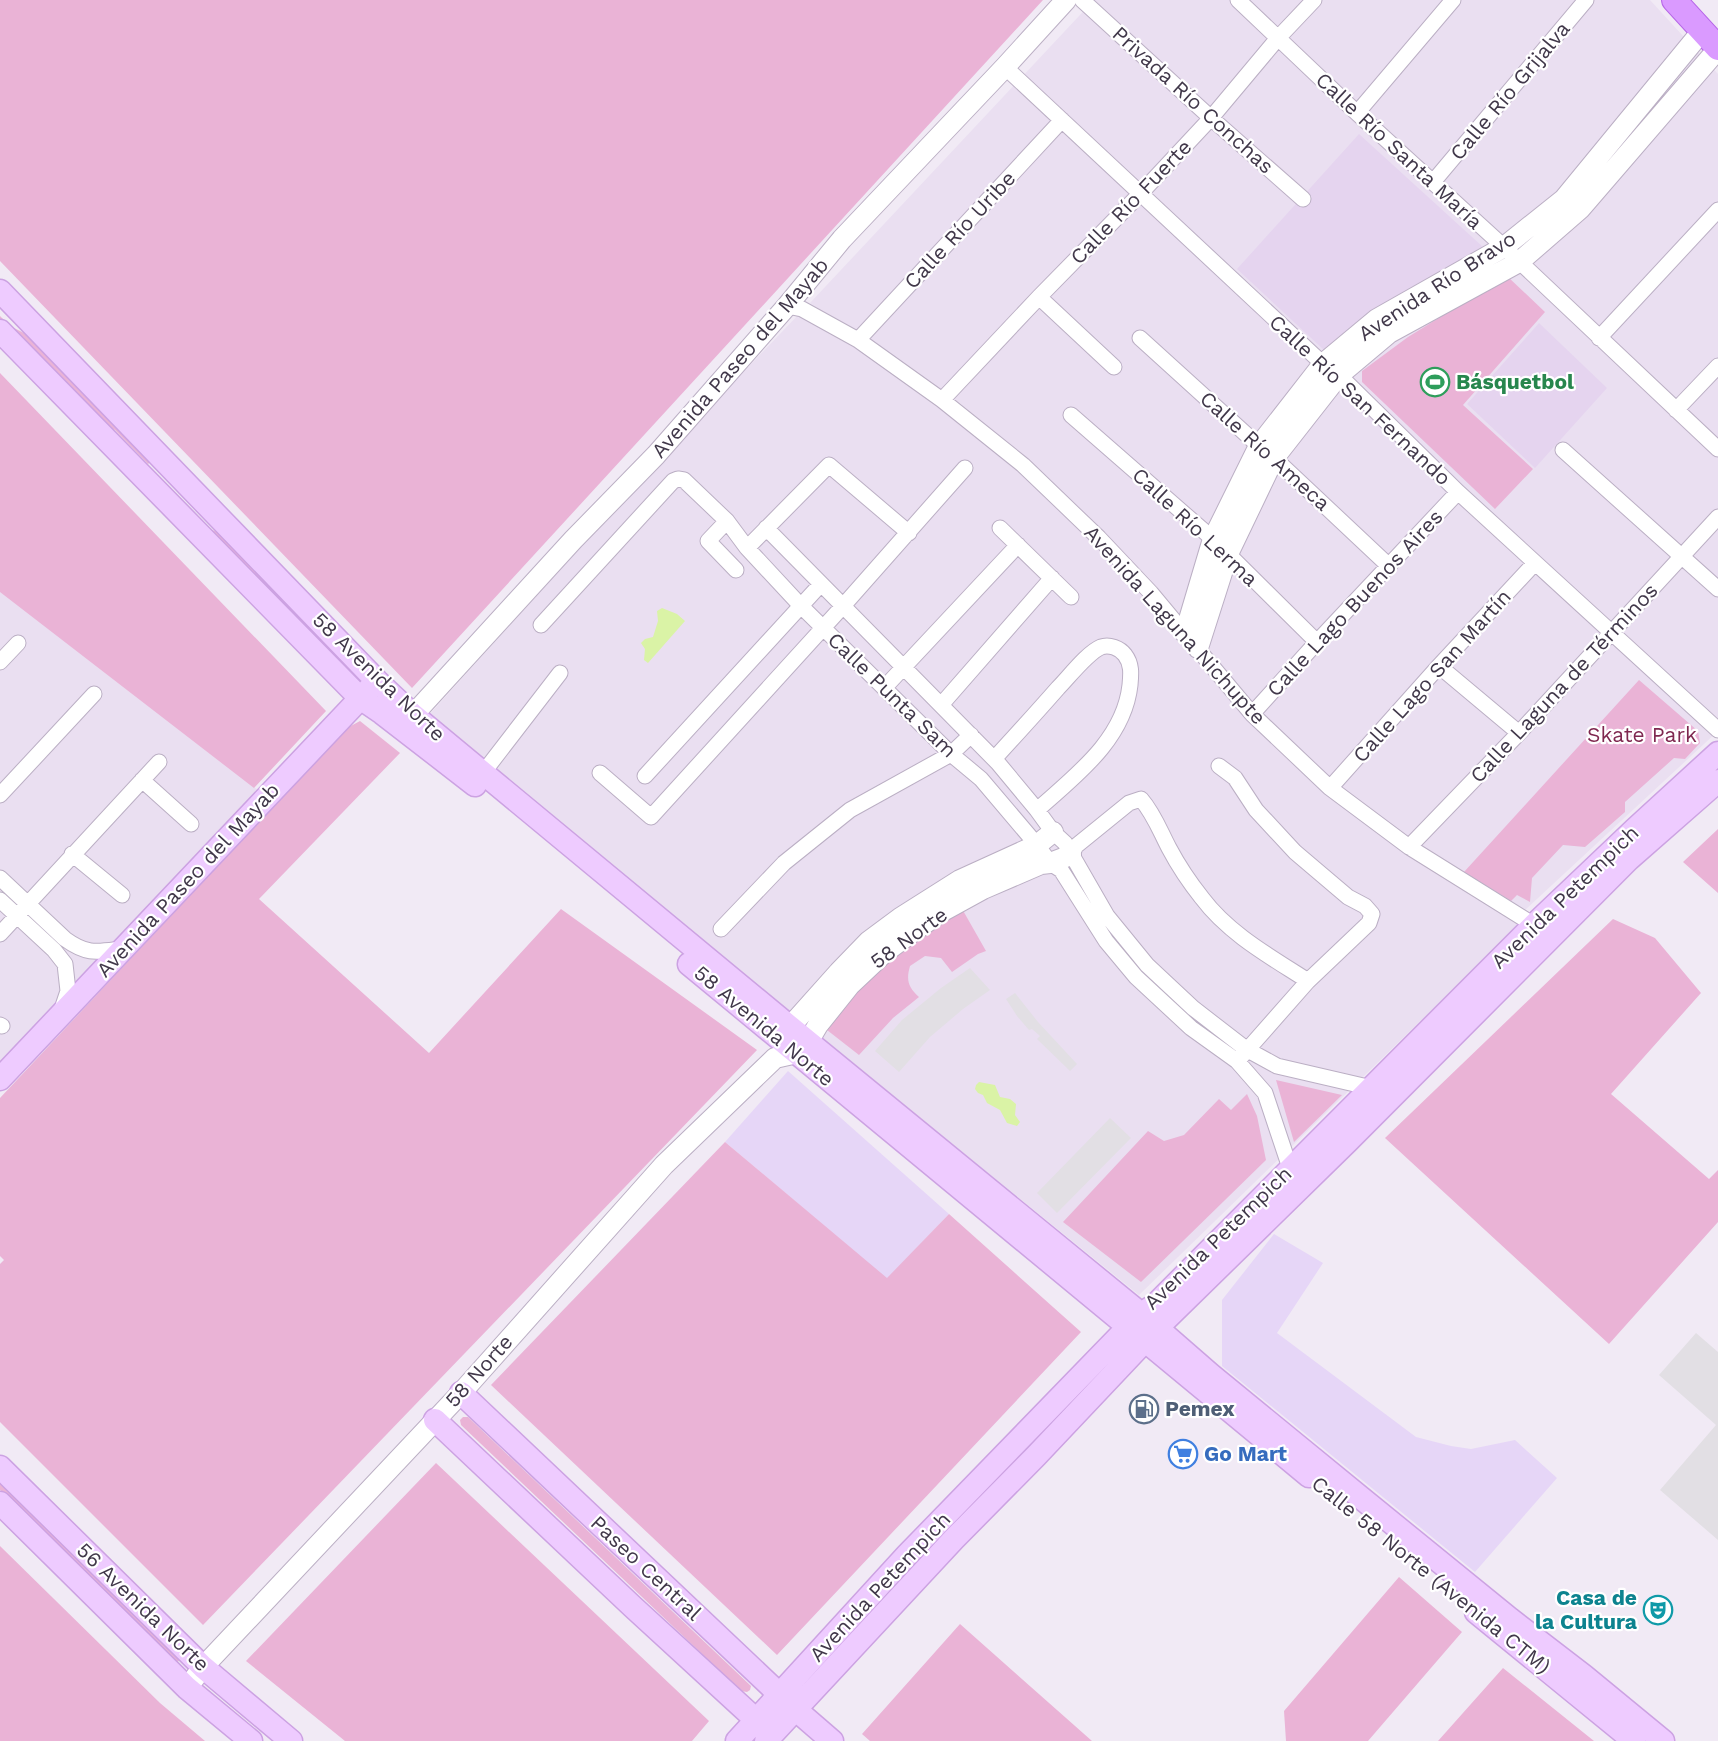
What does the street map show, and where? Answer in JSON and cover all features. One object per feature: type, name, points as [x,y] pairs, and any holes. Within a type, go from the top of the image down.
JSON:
[{"type":"main road","points":[[1674,0],[1713,43]]},
{"type":"main road","name":"58 Avenida Norte","points":[[0,291],[377,681],[790,1044]]},
{"type":"main road","name":"58 Avenida Norte","points":[[0,331],[360,698],[476,786],[790,1044],[1142,1328]]},
{"type":"main road","points":[[153,486],[172,468]]},
{"type":"main road","name":"Avenida Paseo del Mayab","points":[[0,1079],[377,681]]},
{"type":"main road","name":"Avenida Petempich","points":[[1142,1328],[1155,1305],[1290,1168],[1534,925],[1718,753]]},
{"type":"main road","name":"Avenida Petempich","points":[[737,1741],[768,1734],[787,1702],[1036,1456],[1142,1328],[1347,1142],[1629,859],[1718,782]]},
{"type":"main road","name":"Calle 58 Norte (Avenida CTM)","points":[[1142,1328],[1634,1741]]},
{"type":"main road","name":"Calle 58 Norte (Avenida CTM)","points":[[1142,1328],[1395,1526],[1663,1741]]},
{"type":"main road","name":"Paseo Central","points":[[461,1393],[787,1702],[832,1741]]},
{"type":"main road","name":"Paseo Central","points":[[435,1420],[768,1734]]},
{"type":"main road","name":"56 Avenida Norte","points":[[0,1467],[203,1668],[291,1741]]},
{"type":"main road","name":"56 Avenida Norte","points":[[0,1503],[187,1688],[251,1741]]},
{"type":"street","name":"Avenida Paseo del Mayab","points":[[413,715],[573,540],[656,455],[842,240],[1066,0]]},
{"type":"street","name":"Privada Río Conchas","points":[[1082,0],[1303,199]]},
{"type":"street","name":"Calle Río Santa María","points":[[1238,0],[1718,449]]},
{"type":"street","name":"Calle Río Fuerte","points":[[942,400],[1211,118],[1278,38],[1314,0]]},
{"type":"street","points":[[1357,113],[1453,0]]},
{"type":"street","name":"Calle Río Grijalva","points":[[1433,182],[1586,0]]},
{"type":"street","name":"Avenida Río Bravo","points":[[1185,633],[1213,539],[1267,452],[1331,370],[1377,319],[1504,247],[1564,199],[1713,43]]},
{"type":"street","name":"Avenida Río Bravo","points":[[1331,370],[1389,333],[1519,262],[1580,209],[1713,43]]},
{"type":"street","name":"Calle Río San Fernando","points":[[1005,67],[1331,370],[1534,564],[1718,730]]},
{"type":"street","name":"Calle Río Uribe","points":[[858,340],[1062,120]]},
{"type":"street","points":[[1599,338],[1718,210]]},
{"type":"street","points":[[1039,297],[1114,367]]},
{"type":"street","name":"Avenida Laguna Nichupte","points":[[787,306],[802,309],[858,340],[942,400],[1023,465],[1144,585],[1252,714],[1330,788],[1409,846],[1534,925]]},
{"type":"street","name":"Calle Río Ameca","points":[[1140,338],[1389,566]]},
{"type":"street","points":[[1676,410],[1718,366]]},
{"type":"street","name":"Calle Río Lerma","points":[[1071,415],[1213,539],[1317,642]]},
{"type":"street","points":[[1563,450],[1718,589]]},
{"type":"street","name":"Avenida Río Bravo","points":[[1198,648],[1228,554],[1267,452]]},
{"type":"street","points":[[747,548],[829,465],[909,533]]},
{"type":"street","points":[[600,773],[651,816],[909,533],[965,468]]},
{"type":"street","name":"Calle Punta Sam","points":[[541,625],[673,481],[684,480],[727,521],[747,548],[801,606],[951,754],[981,779],[1050,863],[1061,870],[1106,940],[1136,976],[1191,1028],[1242,1055],[1277,1066],[1372,1088]]},
{"type":"street","name":"Calle Lago Buenos Aires","points":[[1252,714],[1458,492]]},
{"type":"street","name":"Calle Laguna de Términos","points":[[1409,846],[1519,734],[1718,517]]},
{"type":"street","points":[[727,521],[708,541],[736,570]]},
{"type":"street","name":"Calle Punta Sam","points":[[766,528],[994,759],[1053,832],[1065,843],[1107,916],[1147,966],[1242,1055],[1265,1093],[1290,1168]]},
{"type":"street","points":[[1000,528],[1071,597]]},
{"type":"street","points":[[885,687],[1018,545]]},
{"type":"street","name":"Calle Lago San Martín","points":[[1330,788],[1534,564]]},
{"type":"street","points":[[941,705],[1052,578]]},
{"type":"street","points":[[645,776],[821,584]]},
{"type":"street","points":[[0,662],[18,643]]},
{"type":"street","points":[[994,759],[1082,662],[1101,647],[1112,646],[1123,651],[1129,660],[1131,673],[1125,709],[1094,758],[1037,810]]},
{"type":"street","points":[[1439,666],[1519,734]]},
{"type":"street","points":[[483,773],[560,673]]},
{"type":"street","points":[[0,795],[94,694]]},
{"type":"street","points":[[721,929],[784,863],[850,810],[951,754],[971,735]]},
{"type":"street","points":[[0,933],[159,762]]},
{"type":"street","points":[[1219,766],[1235,778],[1256,810],[1295,852],[1348,897],[1365,906],[1372,914],[1369,923],[1308,981],[1242,1055]]},
{"type":"street","points":[[142,780],[191,824]]},
{"type":"street","points":[[1071,855],[1076,846],[1129,803],[1141,799],[1151,810],[1169,849],[1202,899],[1258,949],[1308,981]]},
{"type":"street","name":"58 Norte","points":[[877,947],[900,918],[960,880],[1037,845],[1053,832]]},
{"type":"street","points":[[72,854],[122,895]]},
{"type":"street","name":"58 Norte","points":[[187,1688],[203,1668],[461,1393],[664,1165],[790,1044],[839,972],[877,947],[983,889],[1041,864],[1071,855]]},
{"type":"street","points":[[0,878],[28,904],[59,945],[65,964],[69,991],[60,1016]]},
{"type":"street","points":[[0,900],[17,916],[59,945],[75,946],[93,952],[121,949]]},
{"type":"shaded area","points":[[1094,0],[1650,0],[1718,74],[1718,731],[1524,911],[1406,836],[1321,771],[1265,721],[1249,698],[1149,578],[1038,470],[960,403],[810,303]]},
{"type":"shaded area","points":[[1359,134],[1483,247],[1370,313],[1324,350],[1237,269]]},
{"type":"shaded area","points":[[800,313],[855,344],[1021,472],[1145,596],[1247,719],[1520,924],[1139,1295],[782,1006],[429,715],[661,458]]},
{"type":"shaded area","points":[[1539,323],[1607,388],[1535,468],[1467,404]]},
{"type":"shaded area","points":[[0,586],[264,795],[0,1071]]},
{"type":"shaded area","points":[[662,608],[677,614],[685,621],[648,663],[644,660],[645,649],[641,643],[653,637],[658,621],[657,611]]},
{"type":"shaded area","points":[[970,968],[990,990],[930,1037],[899,1072],[875,1051],[902,1020]]},
{"type":"shaded area","points":[[1015,993],[1077,1064],[1070,1071],[1037,1039],[1040,1036],[1032,1029],[1029,1030],[1017,1016],[1006,999]]},
{"type":"shaded area","points":[[788,1071],[949,1214],[887,1279],[725,1142]]},
{"type":"shaded area","points":[[979,1082],[995,1085],[1000,1097],[1010,1099],[1016,1104],[1015,1115],[1020,1122],[1017,1126],[1007,1123],[1000,1110],[987,1103],[983,1095],[978,1093],[975,1089]]},
{"type":"shaded area","points":[[1110,1118],[1131,1138],[1057,1213],[1037,1193]]},
{"type":"shaded area","points":[[1274,1234],[1323,1263],[1277,1333],[1416,1437],[1471,1449],[1515,1440],[1557,1478],[1475,1572],[1222,1366],[1222,1300]]},
{"type":"shaded area","points":[[1696,1333],[1718,1352],[1718,1540],[1660,1490],[1716,1425],[1659,1375]]},
{"type":"green space","points":[[0,0],[1043,0],[412,688],[0,261]]},
{"type":"green space","points":[[1507,276],[1545,312],[1463,405],[1533,469],[1495,509],[1362,382],[1362,371],[1408,337]]},
{"type":"green space","points":[[0,316],[10,326],[26,334],[151,461],[148,464],[115,430],[100,423],[0,319]]},
{"type":"green space","points":[[0,373],[326,711],[254,788],[0,592]]},
{"type":"green space","points":[[206,527],[223,535],[335,652],[334,654],[301,621],[287,615]]},
{"type":"green space","name":"Skate Park","points":[[1639,680],[1698,731],[1700,743],[1685,759],[1674,758],[1625,802],[1625,812],[1585,847],[1563,845],[1532,878],[1530,902],[1517,895],[1511,901],[1464,872]]},
{"type":"green space","points":[[360,721],[400,753],[259,899],[429,1053],[561,909],[757,1050],[203,1625],[0,1422],[0,1264],[4,1260],[0,1256],[0,1098],[347,728]]},
{"type":"green space","points":[[1718,829],[1718,893],[1683,862]]},
{"type":"green space","points":[[961,907],[986,951],[952,972],[941,958],[925,956],[910,966],[909,983],[919,997],[893,1018],[859,1055],[827,1030],[828,1022],[869,977],[910,942]]},
{"type":"green space","points":[[1613,919],[1655,938],[1701,993],[1611,1094],[1709,1179],[1718,1170],[1718,1222],[1609,1344],[1385,1138]]},
{"type":"green space","points":[[1276,1080],[1342,1095],[1294,1142]]},
{"type":"green space","points":[[1247,1094],[1257,1116],[1266,1160],[1141,1282],[1063,1222],[1148,1131],[1164,1141],[1184,1135],[1219,1099],[1231,1110]]},
{"type":"green space","points":[[725,1142],[887,1278],[949,1214],[1081,1332],[777,1655],[491,1385]]},
{"type":"green space","points":[[468,1417],[751,1686],[750,1690],[741,1691],[461,1425],[460,1420]]},
{"type":"green space","points":[[436,1463],[709,1721],[692,1741],[345,1741],[246,1661]]},
{"type":"green space","points":[[0,1481],[180,1659],[177,1663],[0,1490]]},
{"type":"green space","points":[[0,1546],[160,1703],[205,1741],[0,1741]]},
{"type":"green space","points":[[1399,1577],[1462,1632],[1368,1741],[1286,1741],[1284,1711]]},
{"type":"green space","points":[[960,1624],[1092,1741],[870,1741],[862,1734]]},
{"type":"green space","points":[[1503,1668],[1594,1741],[1438,1741]]},
{"type":"place","name":"Básquetbol","points":[[1435,382]]},
{"type":"place","name":"Pemex","points":[[1144,1409]]},
{"type":"place","name":"Go Mart","points":[[1183,1454]]},
{"type":"place","name":"Casa de la Cultura","points":[[1658,1610]]}]
